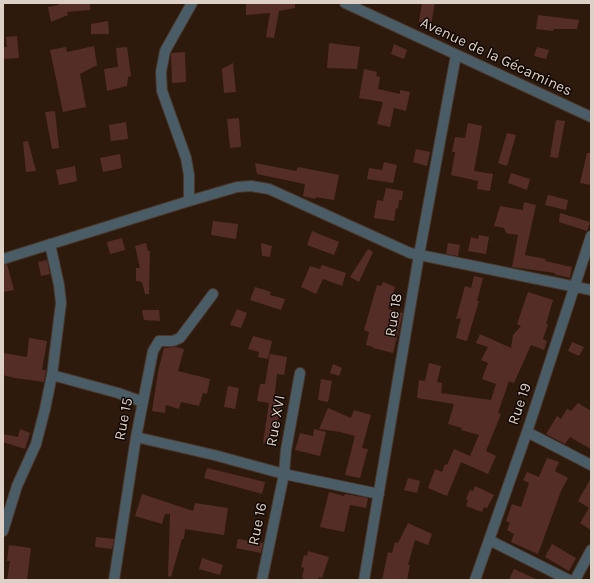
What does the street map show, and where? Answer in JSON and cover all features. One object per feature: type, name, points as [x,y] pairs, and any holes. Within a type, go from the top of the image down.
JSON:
[{"type":"street","points":[[189,201],[189,175],[186,158],[162,91],[161,72],[166,51],[192,3]]},
{"type":"street","name":"Avenue de la Gécamines","points":[[345,3],[591,118]]},
{"type":"street","name":"Rue 18","points":[[364,580],[419,255],[456,55]]},
{"type":"street","points":[[3,259],[189,201],[237,187],[251,186],[264,188],[281,195],[399,249],[419,255],[591,290]]},
{"type":"street","name":"Rue 19","points":[[475,580],[576,287],[591,236]]},
{"type":"street","points":[[3,531],[22,473],[36,444],[52,375],[61,303],[59,285],[50,244]]},
{"type":"street","name":"Rue 15","points":[[114,580],[136,437],[153,351],[156,344],[162,340],[173,341],[180,338],[213,294]]},
{"type":"street","name":"Rue XVI","points":[[284,474],[286,450],[300,373]]},
{"type":"street","points":[[52,375],[118,393],[143,402]]},
{"type":"street","points":[[527,432],[591,465]]},
{"type":"street","points":[[136,437],[214,455],[284,474],[379,494]]},
{"type":"street","name":"Rue 16","points":[[262,580],[284,474]]},
{"type":"street","points":[[489,540],[569,580]]},
{"type":"street","points":[[575,580],[591,550]]},
{"type":"building","points":[[58,3],[90,3],[90,10],[67,12],[68,15],[51,22],[48,7],[58,5]]},
{"type":"building","points":[[246,3],[295,3],[295,8],[279,11],[274,38],[266,37],[270,13],[246,15]]},
{"type":"building","points":[[422,3],[435,3],[431,24],[419,22]]},
{"type":"building","points":[[538,15],[579,20],[577,29],[554,29],[553,31],[536,29]]},
{"type":"building","points":[[108,21],[109,34],[91,34],[91,24]]},
{"type":"building","points":[[17,36],[19,58],[3,59],[3,47],[7,47],[6,37]]},
{"type":"building","points":[[329,43],[360,47],[357,69],[327,68]]},
{"type":"building","points":[[394,44],[407,50],[404,59],[391,54]]},
{"type":"building","points":[[94,46],[97,65],[80,74],[86,107],[63,112],[50,50],[66,47],[67,52]]},
{"type":"building","points":[[127,47],[131,76],[128,77],[127,86],[107,91],[104,69],[118,67],[116,48]]},
{"type":"building","points":[[537,47],[549,50],[546,59],[534,56]]},
{"type":"building","points":[[185,52],[186,82],[172,83],[171,53]]},
{"type":"building","points":[[233,63],[236,92],[224,93],[222,69]]},
{"type":"building","points":[[364,69],[377,72],[376,76],[380,77],[378,89],[400,94],[400,90],[410,92],[406,111],[394,108],[390,127],[377,124],[383,102],[359,98]]},
{"type":"building","points":[[55,111],[59,148],[52,149],[45,112]]},
{"type":"building","points":[[239,118],[241,147],[230,148],[227,119]]},
{"type":"building","points":[[556,120],[565,121],[558,158],[550,157]]},
{"type":"building","points":[[126,122],[128,139],[111,141],[109,125]]},
{"type":"building","points":[[468,123],[482,126],[474,171],[493,174],[490,191],[477,189],[478,181],[451,175],[455,152],[452,152],[455,137],[465,138]]},
{"type":"building","points":[[507,133],[516,135],[507,166],[498,163]]},
{"type":"building","points":[[28,141],[36,171],[26,172],[23,142]]},
{"type":"building","points":[[416,149],[430,152],[427,166],[413,162]]},
{"type":"building","points":[[587,153],[591,153],[591,185],[580,183]]},
{"type":"building","points":[[120,154],[122,168],[103,172],[100,158]]},
{"type":"building","points":[[384,162],[397,165],[393,183],[367,179],[369,168],[382,170]]},
{"type":"building","points":[[255,163],[296,171],[298,167],[339,175],[334,200],[316,197],[315,199],[303,196],[305,184],[257,174]]},
{"type":"building","points":[[75,166],[77,181],[59,185],[56,170]]},
{"type":"building","points":[[511,173],[530,179],[527,190],[508,183]]},
{"type":"building","points":[[386,188],[403,191],[402,200],[399,200],[398,209],[396,208],[394,221],[374,218],[377,200],[383,201]]},
{"type":"building","points":[[548,195],[568,200],[566,210],[545,205]]},
{"type":"building","points":[[524,202],[536,205],[525,255],[546,259],[545,261],[572,267],[570,278],[554,274],[555,273],[512,267],[518,235],[506,233],[504,228],[494,226],[500,206],[523,210]]},
{"type":"building","points":[[560,213],[590,222],[587,231],[559,222]]},
{"type":"building","points":[[213,221],[238,224],[236,239],[211,235]]},
{"type":"building","points":[[312,231],[339,242],[334,255],[307,245]]},
{"type":"building","points":[[479,235],[489,237],[486,254],[468,251],[471,237],[478,239]]},
{"type":"building","points":[[122,238],[125,250],[110,254],[107,242]]},
{"type":"building","points":[[146,243],[148,251],[150,251],[149,294],[145,294],[142,282],[136,281],[136,268],[140,268],[135,246]]},
{"type":"building","points":[[261,243],[272,246],[270,257],[262,256]]},
{"type":"building","points":[[448,243],[460,245],[458,256],[446,254]]},
{"type":"building","points":[[368,249],[373,252],[359,282],[350,277]]},
{"type":"building","points":[[47,260],[50,274],[41,276],[38,262]]},
{"type":"building","points":[[7,264],[14,290],[3,292],[3,265]]},
{"type":"building","points":[[322,265],[346,273],[342,286],[323,279],[316,294],[301,287],[310,266],[320,269]]},
{"type":"building","points":[[474,276],[483,278],[477,301],[479,301],[467,341],[456,338],[461,318],[456,319],[465,286],[471,288]]},
{"type":"building","points":[[383,282],[395,287],[388,309],[403,313],[393,353],[366,345],[369,332],[364,330],[377,285],[381,286]]},
{"type":"building","points":[[255,287],[271,292],[270,295],[285,299],[281,310],[250,300]]},
{"type":"building","points":[[528,292],[553,300],[543,339],[547,341],[544,350],[531,345],[514,383],[509,381],[498,413],[501,414],[486,451],[496,456],[488,474],[461,462],[447,496],[428,488],[435,469],[442,472],[454,449],[470,456],[479,435],[461,430],[462,428],[448,424],[454,404],[417,398],[419,380],[425,381],[429,363],[441,366],[437,382],[442,383],[441,393],[491,400],[496,384],[482,379],[488,363],[481,360],[488,347],[476,343],[480,334],[511,348],[513,335],[521,326],[517,324]]},
{"type":"building","points":[[237,309],[247,313],[241,328],[230,325]]},
{"type":"building","points":[[142,310],[159,310],[160,321],[144,320]]},
{"type":"building","points":[[253,336],[272,341],[268,359],[258,357],[259,352],[248,349]]},
{"type":"building","points":[[29,338],[47,341],[42,370],[46,370],[44,382],[3,375],[3,353],[27,357]]},
{"type":"building","points":[[572,342],[584,347],[579,356],[568,351]]},
{"type":"building","points":[[176,347],[184,349],[178,371],[210,379],[207,394],[203,393],[199,406],[181,402],[179,409],[166,405],[165,413],[152,411],[158,372],[164,348]]},
{"type":"building","points":[[270,354],[287,357],[284,375],[277,374],[274,401],[281,402],[274,444],[263,443],[269,403],[257,401],[260,384],[265,384]]},
{"type":"building","points":[[333,364],[342,368],[339,376],[330,373]]},
{"type":"building","points":[[321,379],[332,381],[328,402],[318,400]]},
{"type":"building","points":[[228,386],[239,388],[235,409],[224,407]]},
{"type":"building","points":[[578,403],[591,411],[591,449],[570,437],[565,444],[546,434],[557,416],[561,419],[567,409],[571,411]]},
{"type":"building","points":[[328,408],[351,418],[354,410],[371,415],[362,448],[368,449],[360,478],[345,475],[355,436],[319,429]]},
{"type":"building","points":[[20,429],[30,433],[25,449],[3,442],[3,434],[18,437]]},
{"type":"building","points":[[314,429],[326,432],[320,456],[295,450],[300,433],[313,436]]},
{"type":"building","points":[[547,458],[559,462],[555,471],[568,478],[561,491],[538,554],[511,542],[514,534],[507,530],[510,523],[506,521],[512,504],[521,507],[529,483],[523,480],[527,472],[539,477]]},
{"type":"building","points":[[207,468],[265,482],[262,494],[204,478]]},
{"type":"building","points":[[408,478],[420,481],[417,493],[404,490]]},
{"type":"building","points":[[591,478],[591,530],[580,523],[589,508],[578,501]]},
{"type":"building","points":[[475,486],[494,495],[487,508],[484,507],[482,512],[466,506],[468,500],[466,499],[470,490],[473,491]]},
{"type":"building","points":[[329,492],[344,496],[345,494],[368,498],[366,508],[350,505],[344,532],[320,527]]},
{"type":"building","points":[[142,494],[193,511],[195,503],[228,508],[224,535],[185,529],[184,539],[182,539],[171,577],[168,576],[170,514],[165,514],[162,524],[135,516]]},
{"type":"building","points":[[408,523],[432,534],[428,545],[415,540],[408,565],[410,565],[407,580],[382,580],[388,552],[392,553],[395,542],[398,543]]},
{"type":"building","points":[[96,537],[114,539],[112,549],[95,547]]},
{"type":"building","points":[[238,539],[263,543],[261,553],[236,548]]},
{"type":"building","points":[[552,544],[576,558],[569,571],[545,557]]},
{"type":"building","points":[[9,545],[31,548],[27,580],[7,580],[10,561],[7,561]]},
{"type":"building","points":[[308,551],[329,557],[322,578],[319,577],[318,580],[302,578],[304,568],[301,567],[304,555],[307,556]]},
{"type":"building","points":[[202,558],[223,565],[220,575],[199,569]]},
{"type":"building","points":[[514,569],[538,580],[509,580]]}]
